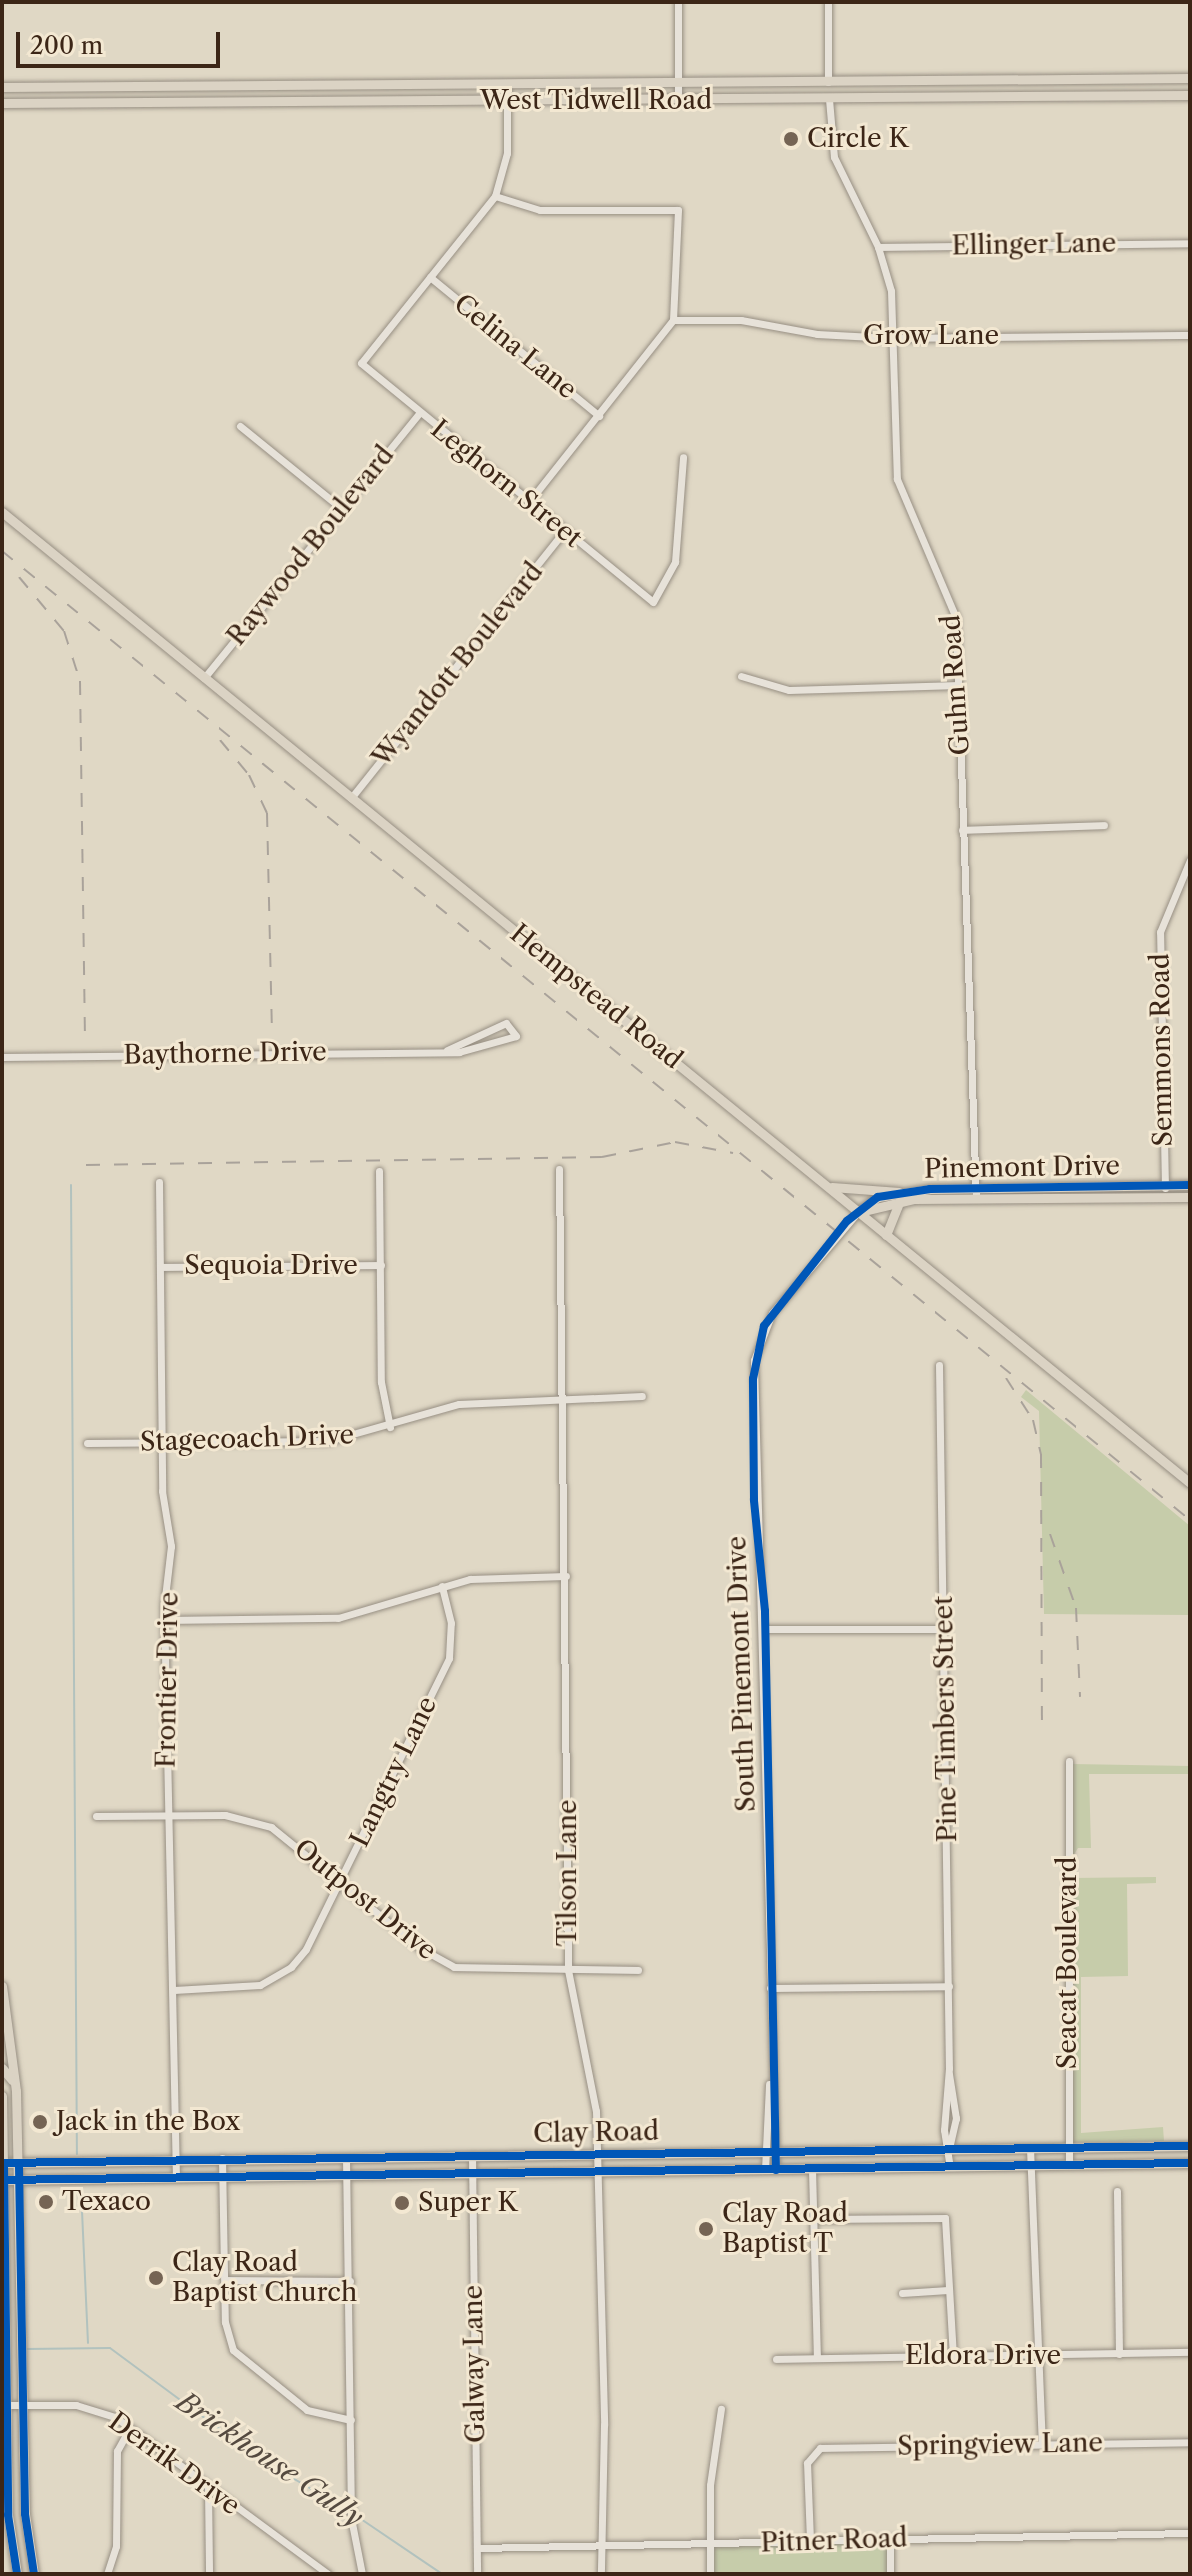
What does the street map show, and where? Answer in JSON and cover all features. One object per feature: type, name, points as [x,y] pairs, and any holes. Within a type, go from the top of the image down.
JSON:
[{"type":"main road","name":"West Tidwell Road","points":[[2,87],[1190,78]]},
{"type":"main road","points":[[1082,96],[1083,80]]},
{"type":"main road","points":[[954,98],[955,81]]},
{"type":"main road","points":[[184,84],[188,101]]},
{"type":"main road","points":[[292,84],[292,100]]},
{"type":"main road","points":[[398,101],[399,84]]},
{"type":"main road","points":[[591,84],[591,101]]},
{"type":"main road","points":[[75,102],[77,85]]},
{"type":"main road","name":"West Tidwell Road","points":[[2,103],[1190,95]]},
{"type":"main road","name":"Hempstead Road","points":[[2,512],[1190,1483]]},
{"type":"main road","name":"Pinemont Drive","points":[[858,1212],[900,1196],[1190,1185]]},
{"type":"main road","points":[[830,1186],[900,1196],[886,1235]]},
{"type":"main road","name":"Pinemont Drive","points":[[976,1193],[1190,1197]]},
{"type":"main road","points":[[2,1986],[14,2051],[25,2514],[34,2574]]},
{"type":"main road","points":[[2,2049],[14,2051]]},
{"type":"main road","points":[[2,2068],[16,2091]]},
{"type":"main road","points":[[2,2096],[4,2405],[8,2515],[17,2574]]},
{"type":"main road","name":"Clay Road","points":[[3,2163],[1190,2146]]},
{"type":"main road","points":[[1174,2147],[1174,2164]]},
{"type":"main road","points":[[106,2161],[106,2179]]},
{"type":"main road","name":"Clay Road","points":[[3,2180],[1190,2163]]},
{"type":"main road","points":[[3,2287],[20,2287]]},
{"type":"main road","points":[[8,2515],[25,2514]]},
{"type":"street","points":[[678,2],[678,100]]},
{"type":"street","points":[[828,2],[828,82]]},
{"type":"street","points":[[430,277],[495,196],[507,153],[507,85]]},
{"type":"street","name":"Guhn Road","points":[[829,99],[837,167],[878,247],[891,291],[897,479],[956,618],[976,1193]]},
{"type":"street","points":[[495,196],[540,210],[678,210],[673,320],[529,502]]},
{"type":"street","name":"Ellinger Lane","points":[[878,247],[1190,243]]},
{"type":"street","name":"Leghorn Street","points":[[430,277],[361,363],[653,602],[675,562],[683,457]]},
{"type":"street","name":"Celina Lane","points":[[430,277],[599,416]]},
{"type":"street","name":"Grow Lane","points":[[673,320],[741,320],[817,334],[892,338],[1190,335]]},
{"type":"street","name":"Raywood Boulevard","points":[[204,678],[419,413]]},
{"type":"street","points":[[240,426],[342,509]]},
{"type":"street","name":"Wyandott Boulevard","points":[[351,798],[564,531]]},
{"type":"street","points":[[741,676],[789,690],[959,685]]},
{"type":"street","points":[[962,830],[1104,825]]},
{"type":"street","name":"Semmons Road","points":[[1165,1198],[1160,932],[1190,860]]},
{"type":"street","name":"Baythorne Drive","points":[[2,1057],[478,1051],[516,1036],[506,1023],[447,1050]]},
{"type":"street","name":"Tilson Lane","points":[[559,1169],[564,1397],[568,1970],[596,2111],[601,2574]]},
{"type":"street","points":[[379,1171],[381,1382],[390,1427]]},
{"type":"street","name":"Frontier Drive","points":[[159,1182],[162,1442],[171,1546],[164,1620],[176,2178]]},
{"type":"street","name":"South Pinemont Drive","points":[[765,2170],[770,2082],[770,1988],[765,1629],[754,1500],[754,1360],[772,1313],[858,1212]]},
{"type":"street","name":"Sequoia Drive","points":[[160,1267],[381,1265]]},
{"type":"street","name":"Pine Timbers Street","points":[[939,1365],[949,2074],[956,2118],[949,2149]]},
{"type":"street","name":"Stagecoach Drive","points":[[87,1443],[328,1441],[390,1427],[459,1404],[564,1397],[642,1396]]},
{"type":"street","points":[[164,1620],[338,1618],[442,1586],[488,1577],[566,1576]]},
{"type":"street","name":"Langtry Lane","points":[[174,1990],[250,1988],[282,1974],[306,1949],[449,1658],[451,1623],[442,1586]]},
{"type":"street","points":[[765,1629],[945,1629]]},
{"type":"street","name":"Seacat Boulevard","points":[[1069,1761],[1069,2165]]},
{"type":"street","name":"Outpost Drive","points":[[96,1816],[254,1820],[340,1882],[443,1963],[475,1970],[638,1970]]},
{"type":"street","points":[[770,1988],[949,1986]]},
{"type":"street","name":"Pine Timbers Street","points":[[949,2074],[943,2095],[950,2166]]},
{"type":"street","name":"South Pinemont Drive","points":[[770,2082],[776,2170]]},
{"type":"street","points":[[1030,2148],[1042,2444]]},
{"type":"street","name":"Galway Lane","points":[[472,2155],[477,2574]]},
{"type":"street","points":[[222,2158],[225,2322],[233,2350],[307,2410],[351,2420]]},
{"type":"street","points":[[346,2158],[350,2281],[350,2497],[362,2574]]},
{"type":"street","points":[[812,2169],[817,2219],[817,2357]]},
{"type":"street","points":[[1117,2191],[1119,2354]]},
{"type":"street","points":[[817,2219],[945,2218],[953,2356]]},
{"type":"street","points":[[225,2280],[350,2281]]},
{"type":"street","points":[[902,2293],[948,2290]]},
{"type":"street","name":"Eldora Drive","points":[[776,2359],[1190,2352]]},
{"type":"street","name":"Derrik Drive","points":[[4,2405],[87,2407],[130,2428],[328,2574]]},
{"type":"street","points":[[710,2574],[721,2409]]},
{"type":"street","points":[[107,2574],[116,2546],[117,2451],[130,2428]]},
{"type":"street","name":"Springview Lane","points":[[810,2540],[811,2453],[820,2448],[1190,2442]]},
{"type":"street","points":[[208,2488],[209,2574]]},
{"type":"street","name":"Pitner Road","points":[[478,2548],[710,2546],[810,2540],[1190,2533]]},
{"type":"street","points":[[890,2539],[890,2574]]},
{"type":"green space","points":[[1026,1390],[1190,1526],[1190,1615],[1044,1614],[1039,1411],[1021,1397]]},
{"type":"green space","points":[[1072,1764],[1190,1766],[1190,1774],[1089,1774],[1091,1848],[1078,1848],[1073,1856],[1074,1878],[1156,1877],[1156,1883],[1127,1884],[1128,1976],[1081,1977],[1081,2133],[1163,2127],[1164,2141],[1072,2142]]},
{"type":"green space","points":[[890,2539],[890,2574],[710,2574],[710,2546]]},
{"type":"waterway","points":[[71,1185],[77,2154]]},
{"type":"waterway","points":[[81,2189],[88,2343]]},
{"type":"waterway","name":"Brickhouse Gully","points":[[27,2349],[110,2348],[260,2459],[349,2511]]},
{"type":"waterway","name":"Brickhouse Gully","points":[[355,2515],[442,2574]]},
{"type":"railway","points":[[2,551],[1190,1520]]},
{"type":"railway","points":[[19,577],[64,631],[80,681],[85,1031]]},
{"type":"railway","points":[[220,740],[249,775],[267,813],[272,1030]]},
{"type":"railway","points":[[86,1165],[602,1157],[675,1142],[733,1153]]},
{"type":"railway","points":[[1006,1378],[1033,1420],[1041,1454],[1042,1733]]},
{"type":"railway","points":[[1050,1534],[1076,1608],[1080,1697]]},
{"type":"cycle path","points":[[776,2170],[765,1611],[754,1500],[753,1379],[764,1326],[847,1221],[878,1197],[930,1189],[1190,1185]]},
{"type":"cycle path","points":[[2,2163],[1190,2146]]},
{"type":"cycle path","points":[[2,2180],[1190,2163]]},
{"type":"cycle path","points":[[4,2167],[8,2515],[17,2574]]},
{"type":"cycle path","points":[[19,2167],[25,2514],[34,2574]]},
{"type":"place","name":"Circle K","points":[[791,139]]},
{"type":"place","name":"Jack in the Box","points":[[40,2122]]},
{"type":"place","name":"Texaco","points":[[46,2202]]},
{"type":"place","name":"Super K","points":[[402,2203]]},
{"type":"place","name":"Clay Road Baptist T","points":[[706,2229]]},
{"type":"place","name":"Clay Road Baptist Church","points":[[156,2278]]}]
